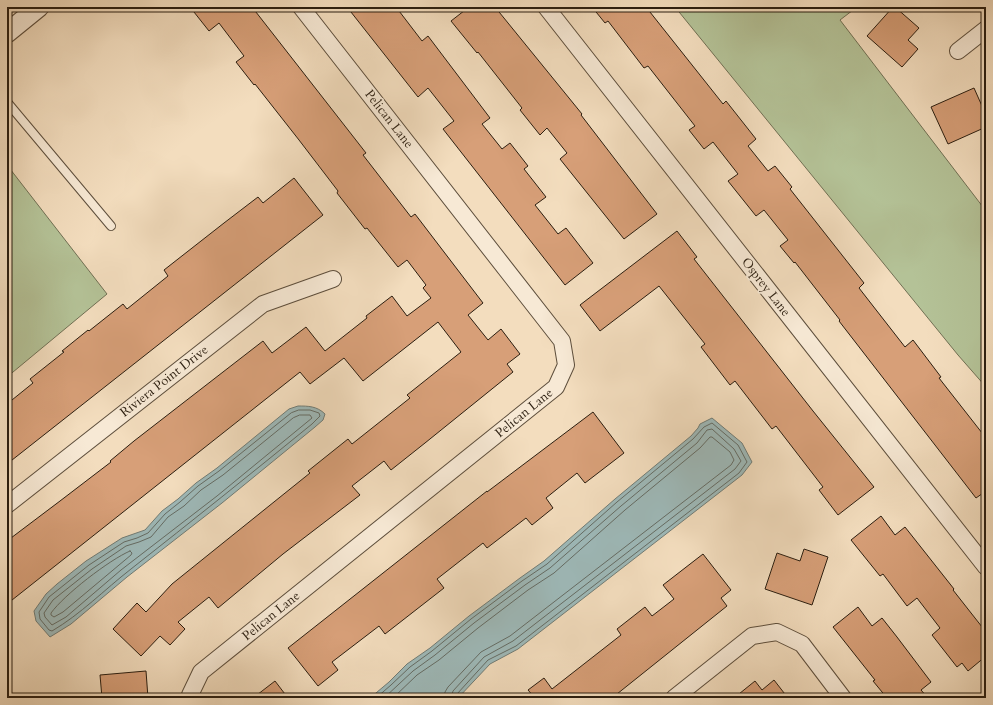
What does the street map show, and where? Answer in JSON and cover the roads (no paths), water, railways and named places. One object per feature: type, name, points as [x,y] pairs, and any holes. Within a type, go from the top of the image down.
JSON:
[{"type":"street","points":[[7,33],[39,7]]},
{"type":"street","name":"Pelican Lane","points":[[191,698],[190,695],[201,672],[556,387],[566,365],[562,341],[301,7]]},
{"type":"street","name":"Osprey Lane","points":[[546,7],[986,567]]},
{"type":"street","points":[[958,51],[986,29]]},
{"type":"street","name":"Riviera Point Drive","points":[[7,505],[263,304],[333,279]]},
{"type":"street","points":[[674,698],[752,636],[777,632],[802,644],[843,698]]},
{"type":"lane","points":[[7,102],[111,226]]},
{"type":"water","points":[[298,406],[309,406],[319,409],[325,414],[323,420],[222,503],[127,577],[71,624],[50,637],[36,621],[34,611],[46,594],[57,584],[86,561],[122,538],[145,530],[162,511],[196,483],[217,468],[289,409]]},
{"type":"water","points":[[712,418],[742,443],[752,462],[742,475],[518,649],[490,664],[458,698],[370,698],[407,664],[544,561],[615,499],[691,436],[700,424]]}]
